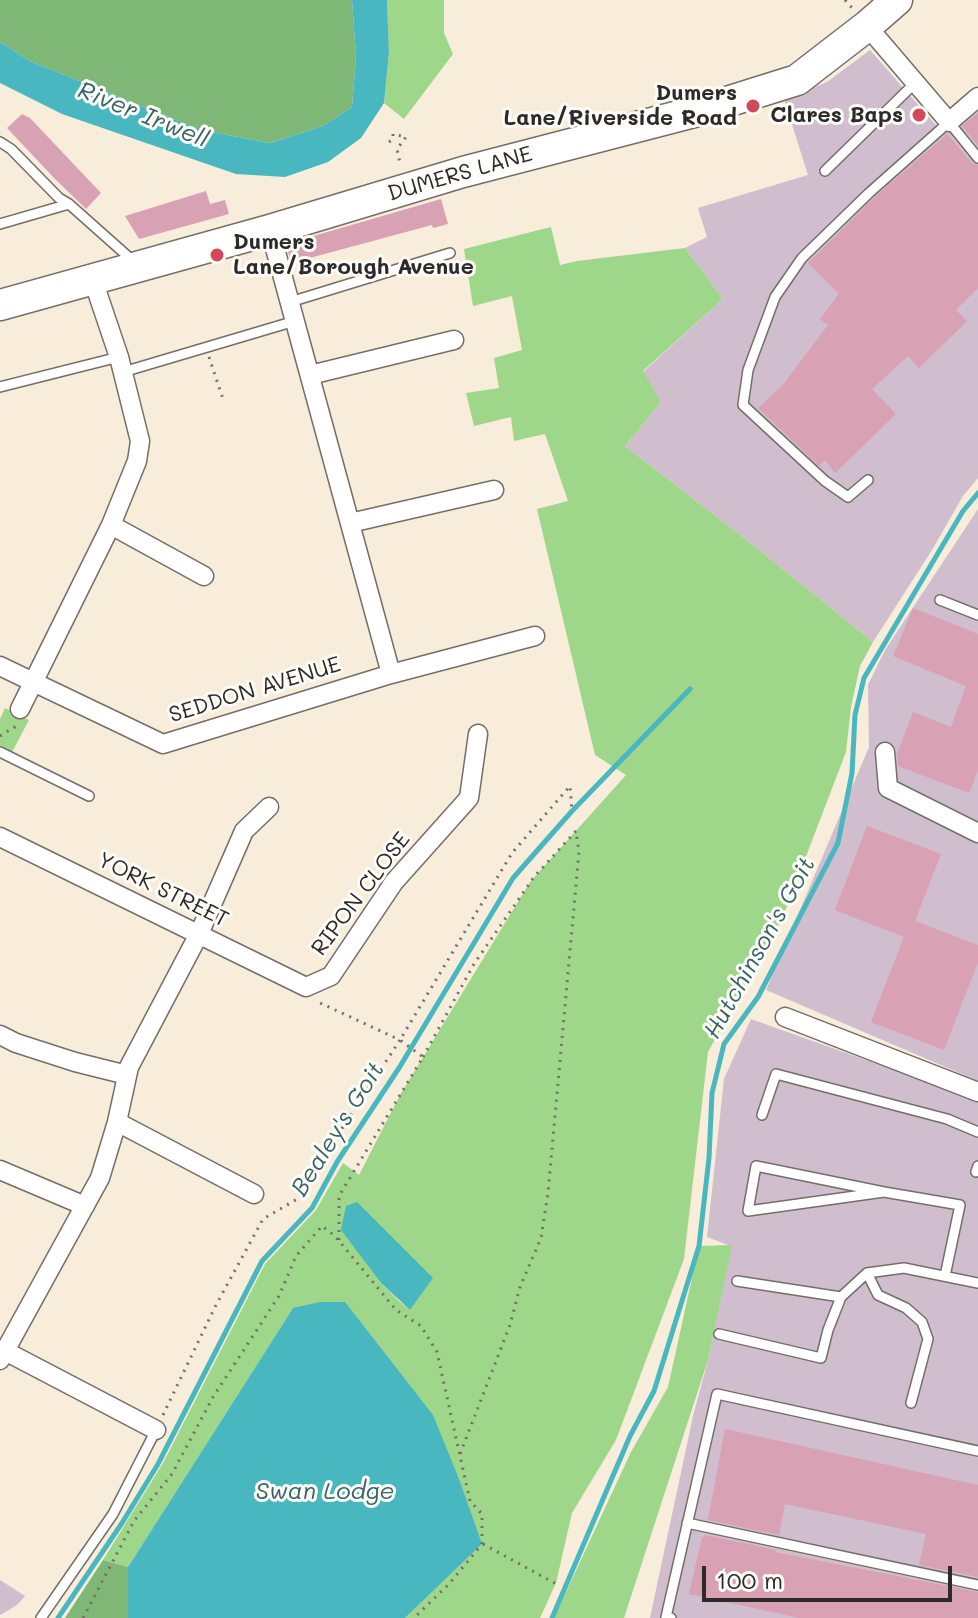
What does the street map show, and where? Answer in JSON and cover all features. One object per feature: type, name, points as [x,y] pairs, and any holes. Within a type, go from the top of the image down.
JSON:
[{"type":"main road","name":"DUMERS LANE","points":[[0,305],[270,230],[463,172],[698,111],[797,80],[897,0]]},
{"type":"street","points":[[867,26],[949,122],[978,97]]},
{"type":"street","points":[[270,230],[391,674]]},
{"type":"street","points":[[20,709],[111,525],[137,461],[140,441],[121,364],[93,280]]},
{"type":"street","points":[[310,375],[454,340]]},
{"type":"street","points":[[350,523],[494,490]]},
{"type":"street","points":[[111,525],[204,576]]},
{"type":"street","name":"SEDDON AVENUE","points":[[0,666],[163,744],[391,674],[535,636]]},
{"type":"street","name":"RIPON CLOSE","points":[[306,987],[331,976],[394,882],[469,798],[478,734]]},
{"type":"street","points":[[885,752],[888,788],[978,833]]},
{"type":"street","points":[[156,1430],[2,1355],[100,1178],[129,1067],[199,934],[244,831],[269,807]]},
{"type":"street","name":"YORK STREET","points":[[0,837],[306,987]]},
{"type":"street","points":[[785,1017],[978,1092]]},
{"type":"street","points":[[0,1035],[75,1062],[127,1075]]},
{"type":"street","points":[[117,1122],[254,1194]]},
{"type":"street","points":[[0,1170],[85,1206]]},
{"type":"lane","points":[[825,171],[916,82]]},
{"type":"lane","points":[[868,480],[848,497],[825,481],[743,405],[748,370],[775,297],[802,258],[869,193],[949,122],[978,158]]},
{"type":"lane","points":[[0,142],[11,149],[59,198],[138,265]]},
{"type":"lane","points":[[0,224],[69,204]]},
{"type":"lane","points":[[290,302],[450,253]]},
{"type":"lane","points":[[0,387],[206,347],[295,321]]},
{"type":"lane","points":[[940,600],[978,615]]},
{"type":"lane","points":[[0,752],[89,796]]},
{"type":"lane","points":[[762,1115],[776,1074],[947,1119],[978,1132]]},
{"type":"lane","points":[[884,1192],[748,1211],[756,1166],[960,1205],[945,1276]]},
{"type":"lane","points":[[719,1334],[821,1358],[841,1297],[867,1273],[904,1268],[978,1283]]},
{"type":"lane","points":[[867,1273],[878,1295],[906,1308],[922,1322],[928,1339],[911,1403]]},
{"type":"lane","points":[[737,1281],[841,1297]]},
{"type":"lane","points":[[671,1618],[666,1617],[717,1394],[978,1451]]},
{"type":"lane","points":[[41,1618],[113,1514],[156,1430]]},
{"type":"lane","points":[[687,1523],[978,1585]]},
{"type":"path","points":[[389,142],[393,134],[406,137],[397,149],[400,163]]},
{"type":"path","points":[[206,347],[223,399]]},
{"type":"path","points":[[156,1430],[215,1307],[263,1219],[304,1195],[337,1136],[400,1040],[512,853],[570,786],[572,811]]},
{"type":"path","points":[[339,1240],[339,1196],[423,1057],[474,964],[534,877],[576,831],[579,852],[548,1193],[541,1238],[520,1287],[510,1325],[460,1454]]},
{"type":"path","points":[[306,987],[316,1001],[400,1040],[423,1057]]},
{"type":"path","points":[[83,1618],[134,1521],[172,1474],[213,1397],[279,1296],[296,1256],[322,1226],[339,1240],[396,1310],[421,1326],[437,1352],[470,1501],[482,1514],[482,1544],[449,1584],[414,1618]]},
{"type":"path","points":[[482,1544],[560,1586]]},
{"type":"shaded area","points":[[870,50],[942,132],[978,104],[978,478],[963,496],[873,642],[625,446],[661,402],[643,372],[723,299],[685,248],[707,237],[698,208],[808,175],[784,99],[827,82]]},
{"type":"shaded area","points":[[978,509],[978,1081],[766,990],[869,747],[868,685],[885,650]]},
{"type":"shaded area","points":[[751,1019],[978,1100],[978,1618],[650,1618],[731,1246],[707,1237],[724,1079]]},
{"type":"shaded area","points":[[0,1580],[25,1596],[0,1615]]},
{"type":"green space","points":[[0,0],[352,0],[356,56],[352,107],[323,126],[270,143],[201,130],[30,61],[0,42]]},
{"type":"green space","points":[[387,0],[444,0],[444,33],[453,54],[404,119],[384,103],[389,52]]},
{"type":"green space","points":[[551,227],[560,265],[685,248],[723,299],[643,371],[661,402],[625,446],[873,642],[860,666],[846,752],[782,919],[708,1052],[684,1259],[616,1440],[572,1513],[556,1583],[540,1618],[405,1618],[482,1544],[293,1308],[128,1567],[103,1560],[163,1463],[265,1264],[316,1210],[343,1163],[359,1175],[400,1095],[530,882],[626,775],[595,755],[537,509],[568,501],[545,434],[514,441],[511,417],[474,426],[466,393],[499,388],[494,358],[522,350],[512,296],[473,306],[464,249]],"holes":[[[342,1230],[432,1278],[410,1310],[381,1283]]]},
{"type":"green space","points":[[5,708],[29,720],[11,754],[0,748],[0,719]]},
{"type":"green space","points":[[732,1245],[708,1360],[624,1618],[554,1618],[631,1452],[668,1387],[699,1246]]},
{"type":"green space","points":[[103,1560],[128,1567],[128,1618],[65,1618]]},
{"type":"water","name":"River Irwell","points":[[352,0],[387,0],[389,52],[384,103],[361,138],[328,162],[285,177],[236,174],[62,114],[0,83],[0,42],[30,61],[201,130],[270,143],[323,126],[352,107],[356,56]]},
{"type":"water","points":[[357,1202],[433,1278],[410,1310],[381,1283],[341,1230],[346,1206]]},
{"type":"water","name":"Swan Lodge","points":[[320,1302],[345,1302],[433,1415],[482,1544],[405,1618],[128,1618],[128,1567],[293,1308]]},
{"type":"building","points":[[978,113],[978,146],[962,126]]},
{"type":"building","points":[[22,114],[30,118],[101,193],[86,209],[7,128]]},
{"type":"building","points":[[947,134],[972,163],[978,165],[978,288],[956,310],[967,321],[919,368],[908,356],[872,389],[896,414],[835,473],[825,460],[819,466],[758,408],[782,386],[828,325],[820,319],[839,294],[808,263],[874,198]]},
{"type":"building","points":[[206,191],[210,204],[225,200],[229,214],[139,239],[125,216]]},
{"type":"building","points":[[441,199],[448,224],[433,228],[432,225],[291,263],[286,244]]},
{"type":"building","points":[[913,608],[978,634],[978,770],[969,793],[898,766],[897,754],[913,712],[951,727],[966,686],[893,656]]},
{"type":"building","points":[[867,826],[941,854],[915,921],[978,945],[978,962],[944,1050],[871,1022],[904,937],[835,910]]},
{"type":"building","points":[[725,1429],[978,1485],[978,1577],[919,1565],[926,1534],[785,1504],[779,1535],[708,1520]]},
{"type":"building","points":[[705,1535],[978,1592],[978,1618],[800,1618],[689,1594]]},
{"type":"waterway","name":"Hutchinson's Goit","points":[[552,1618],[630,1436],[654,1391],[699,1246],[709,1158],[712,1093],[724,1044],[758,997],[838,843],[852,773],[855,715],[864,678],[963,511],[978,493]]},
{"type":"waterway","name":"Bealey's Goit","points":[[58,1618],[158,1464],[262,1261],[312,1208],[337,1162],[399,1068],[513,878],[572,811],[690,689]]},
{"type":"place","name":"Dumers Lane/Riverside Road","points":[[753,106]]},
{"type":"place","name":"Clares Baps","points":[[919,115]]},
{"type":"place","name":"Dumers Lane/Borough Avenue","points":[[217,255]]}]
